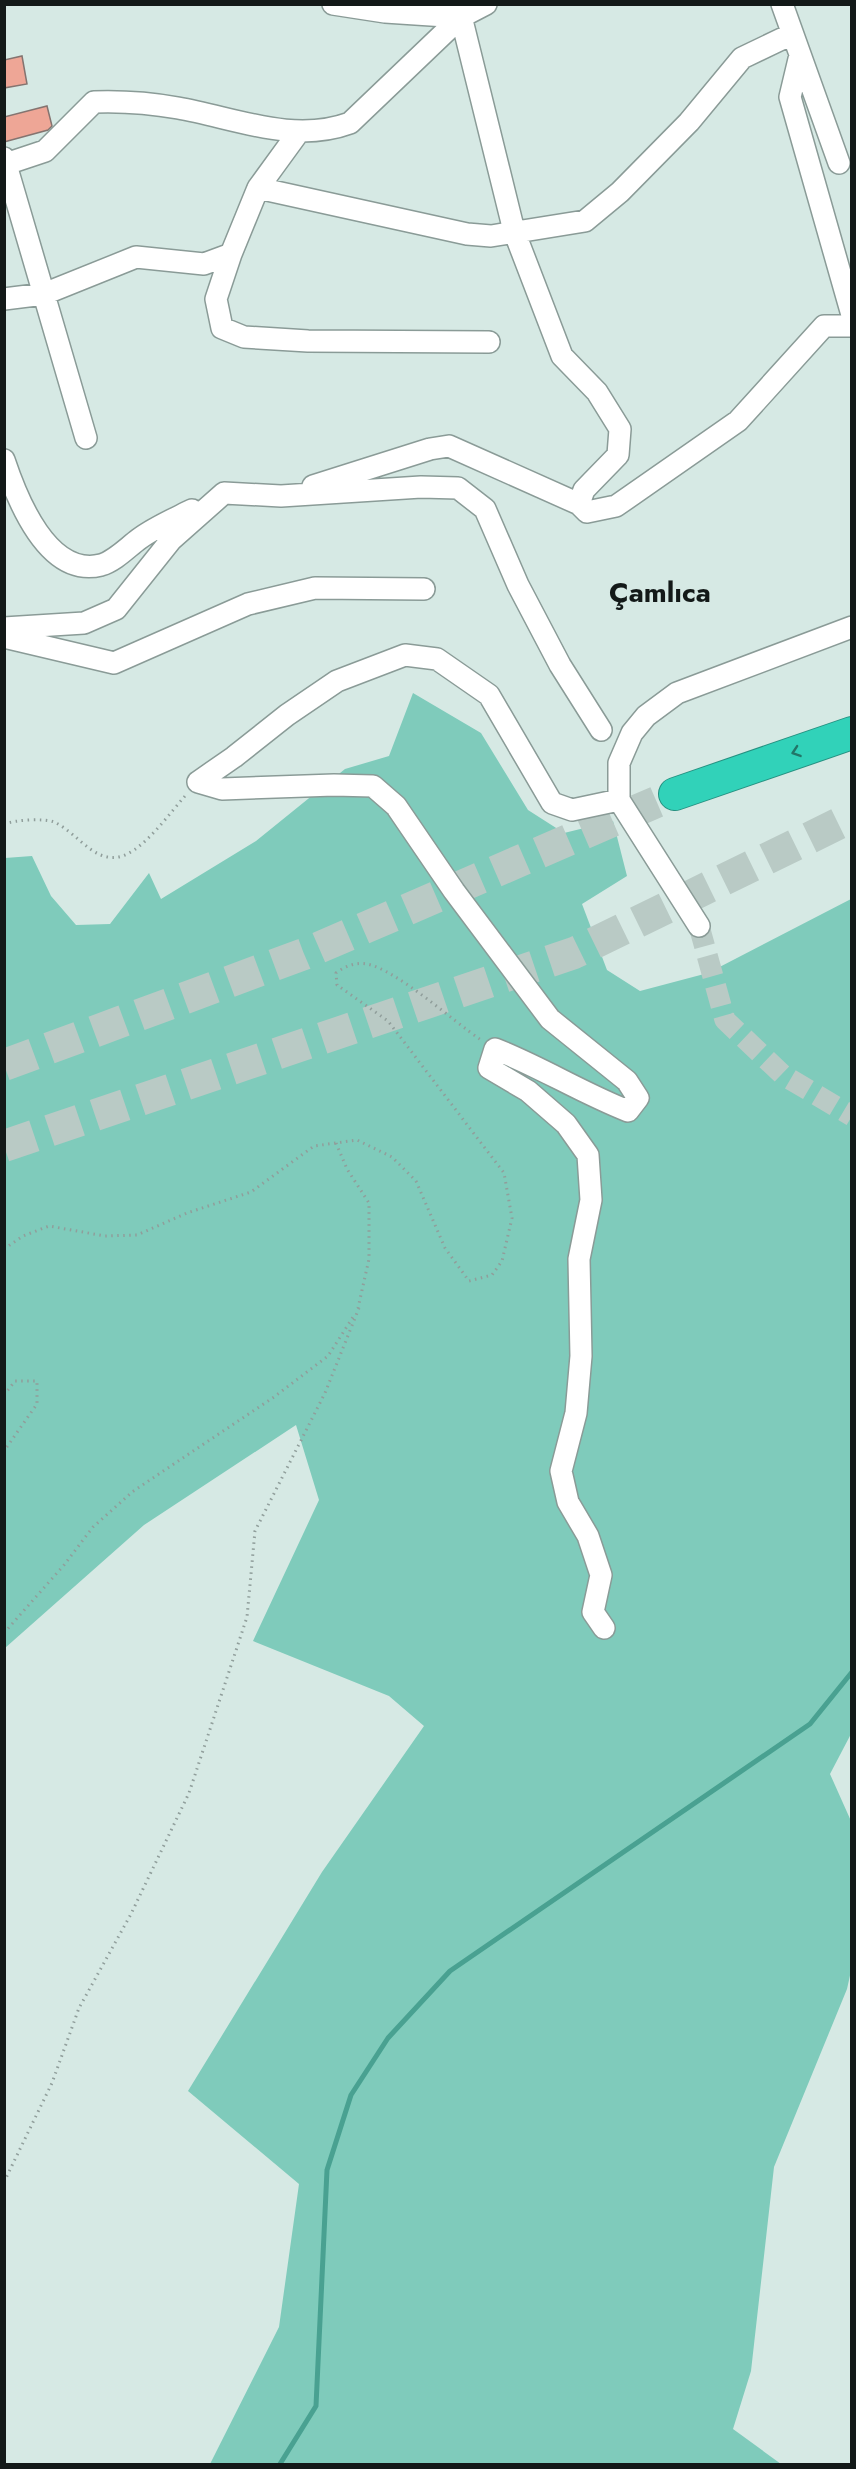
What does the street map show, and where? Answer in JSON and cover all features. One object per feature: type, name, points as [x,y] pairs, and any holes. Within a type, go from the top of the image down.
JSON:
[{"type":"highway","points":[[675,794],[852,733]]},
{"type":"street","points":[[333,4],[385,12],[459,11],[486,4]]},
{"type":"street","points":[[782,4],[839,163]]},
{"type":"street","points":[[87,438],[5,161],[45,151],[94,102],[124,101],[178,108],[298,133],[332,130],[350,123],[459,11]]},
{"type":"street","points":[[459,11],[514,231],[562,356],[597,392],[620,429],[618,454],[584,490],[579,504]]},
{"type":"street","points":[[258,188],[467,234],[491,236],[585,221],[620,192],[688,122],[742,58],[792,34]]},
{"type":"street","points":[[800,55],[790,97],[852,315]]},
{"type":"street","points":[[298,133],[258,188],[231,254],[216,299],[222,328],[244,337],[308,341],[489,342]]},
{"type":"street","points":[[4,300],[44,294],[136,257],[204,264],[231,254]]},
{"type":"street","points":[[281,496],[430,449],[449,446],[579,504],[587,512],[616,506],[738,420],[824,326],[852,326]]},
{"type":"street","points":[[4,460],[17,499],[42,538],[65,559],[82,567],[103,564],[140,538],[224,493],[281,496],[421,487],[458,489],[485,509],[518,585],[560,665],[601,730]]},
{"type":"street","points":[[4,628],[84,623],[116,609],[171,540],[224,493]]},
{"type":"street","points":[[4,637],[114,663],[248,604],[304,590],[374,587],[424,589]]},
{"type":"street","points":[[699,926],[618,800],[619,763],[632,733],[646,716],[677,693],[852,627]]},
{"type":"street","points":[[198,782],[234,758],[287,715],[337,681],[405,655],[437,659],[489,695],[552,803],[572,810],[618,800]]},
{"type":"street","points":[[198,782],[222,789],[334,784],[372,786],[396,806],[454,891],[550,1019],[627,1081],[638,1098],[628,1111],[583,1093],[529,1062],[495,1049],[489,1068],[528,1091],[566,1124],[588,1155],[591,1200],[579,1259],[580,1368],[576,1413],[561,1472],[568,1502],[588,1536],[601,1575],[593,1612],[604,1628]]},
{"type":"path","points":[[4,824],[15,820],[54,822],[88,849],[111,857],[134,850],[198,782]]},
{"type":"path","points":[[4,1249],[23,1236],[49,1226],[105,1236],[136,1235],[187,1213],[251,1192],[314,1146],[357,1140],[392,1157],[416,1181],[445,1248],[469,1281],[492,1275],[502,1261],[512,1218],[504,1173],[388,1022],[337,985],[336,973],[347,965],[367,964],[394,977],[495,1049]]},
{"type":"path","points":[[4,2182],[52,2083],[78,2008],[131,1914],[189,1793],[247,1617],[255,1531],[325,1393],[359,1308],[369,1259],[369,1203],[347,1169],[336,1143]]},
{"type":"path","points":[[4,1633],[64,1565],[93,1527],[132,1492],[274,1397],[328,1356],[359,1308]]},
{"type":"path","points":[[4,1395],[15,1381],[38,1381],[37,1404],[4,1451]]},
{"type":"green space","points":[[413,693],[481,733],[528,810],[564,833],[613,821],[627,876],[582,904],[607,970],[640,991],[708,973],[851,899],[852,1732],[830,1774],[851,1821],[851,1971],[847,1989],[774,2167],[751,2371],[733,2429],[781,2464],[210,2464],[279,2327],[299,2184],[188,2091],[322,1872],[424,1726],[389,1696],[253,1641],[319,1500],[296,1425],[144,1525],[5,1648],[5,858],[32,856],[51,896],[76,925],[110,924],[149,873],[161,899],[256,841],[345,769],[389,756]]},
{"type":"building","points":[[22,56],[27,84],[4,88],[4,60]]},
{"type":"building","points":[[47,106],[52,126],[48,130],[4,142],[4,117]]},
{"type":"waterway","points":[[280,2464],[316,2406],[327,2170],[351,2095],[388,2038],[450,1971],[810,1724],[852,1672]]},
{"type":"tunnel","points":[[4,1065],[304,954],[675,794]]},
{"type":"tunnel","points":[[4,1146],[574,953],[852,817]]},
{"type":"tunnel","points":[[699,926],[725,1020],[783,1075],[852,1116]]},
{"type":"district","name":"Çamlıca","points":[[660,592]]}]
